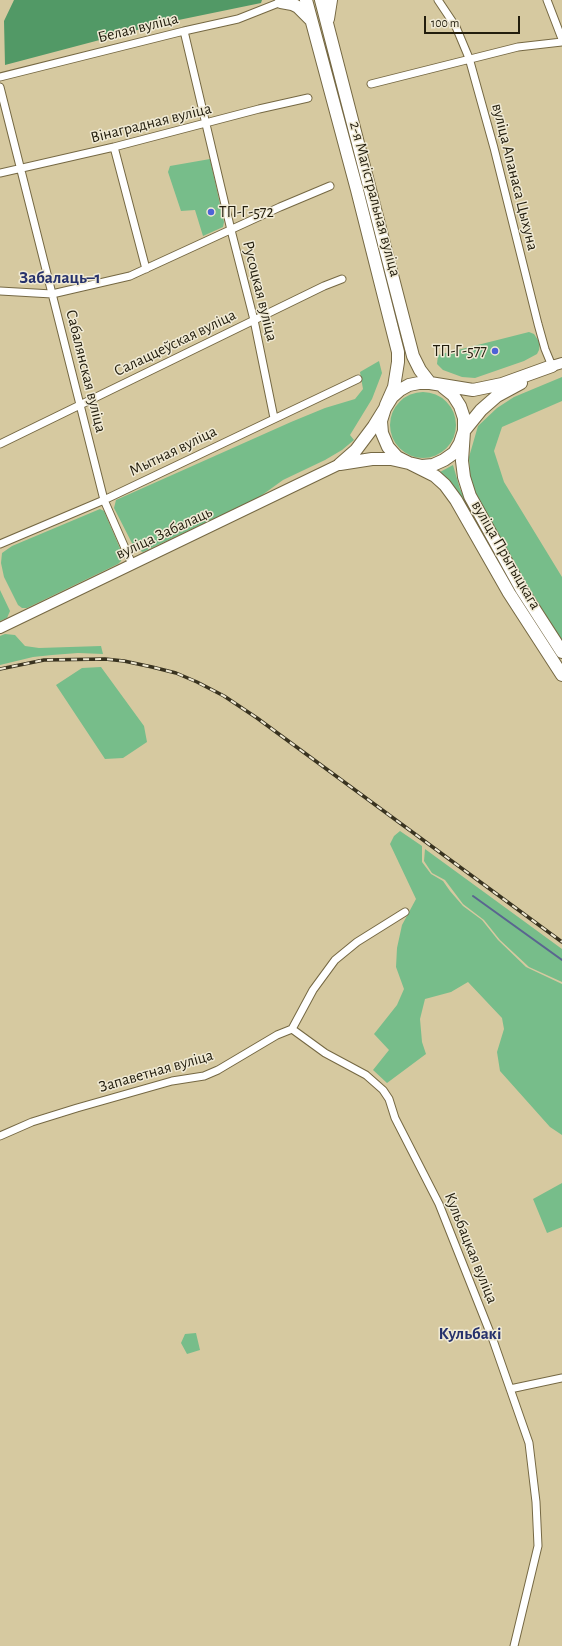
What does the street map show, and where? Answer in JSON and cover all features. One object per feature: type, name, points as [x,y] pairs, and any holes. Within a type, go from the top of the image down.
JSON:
[{"type":"main road","name":"2-я Магістральная вуліца","points":[[306,0],[357,190],[398,352],[394,387],[386,405]]},
{"type":"main road","name":"2-я Магістральная вуліца","points":[[321,0],[413,356],[420,370],[430,383]]},
{"type":"main road","points":[[328,26],[331,0]]},
{"type":"main road","points":[[283,1],[298,7],[311,21]]},
{"type":"main road","points":[[340,464],[356,450],[374,426],[392,397],[409,385],[430,383],[473,390],[502,384],[557,364]]},
{"type":"main road","points":[[464,431],[481,410],[497,396],[557,364]]},
{"type":"main road","points":[[340,464],[377,459],[391,459],[422,466],[433,465],[444,460],[454,452],[460,443],[464,431],[464,418],[460,406],[453,395],[442,387],[430,383]]},
{"type":"main road","points":[[386,405],[382,420],[382,433],[388,447],[397,457],[410,464]]},
{"type":"main road","name":"вуліца Прытыцкага","points":[[464,431],[462,461],[464,477],[470,496],[522,590],[562,652]]},
{"type":"main road","name":"вуліца Прытыцкага","points":[[410,464],[435,476],[456,500],[509,593],[562,675]]},
{"type":"street","name":"вуліца Апанаса Цыхуна","points":[[438,0],[456,27],[469,58],[494,148],[540,330],[557,364]]},
{"type":"street","points":[[371,84],[518,46],[562,40],[548,0]]},
{"type":"street","name":"Белая вуліца","points":[[0,77],[184,30],[238,18],[283,1]]},
{"type":"street","name":"Русоцкая вуліца","points":[[184,30],[230,230],[254,320],[274,418]]},
{"type":"street","name":"Сабалянская вуліца","points":[[0,87],[104,500],[132,564]]},
{"type":"street","name":"Вінаградная вуліца","points":[[0,173],[114,147],[259,109],[308,98]]},
{"type":"street","points":[[114,147],[146,269]]},
{"type":"street","points":[[0,291],[52,294],[130,276],[280,206],[330,186]]},
{"type":"street","name":"Салаццеўская вуліца","points":[[0,444],[324,286],[342,279]]},
{"type":"street","name":"Мытная вуліца","points":[[0,544],[104,500],[358,379]]},
{"type":"street","name":"вуліца Забалаць","points":[[0,628],[340,464]]},
{"type":"street","points":[[292,1029],[312,990],[335,960],[357,942],[405,912]]},
{"type":"street","name":"Запаветная вуліца","points":[[0,1136],[32,1122],[77,1108],[172,1081],[204,1076],[218,1070],[277,1035],[292,1029]]},
{"type":"street","name":"Кульбацкая вуліца","points":[[292,1029],[325,1053],[366,1075],[383,1090],[389,1099],[395,1118],[439,1204],[493,1340],[528,1443],[536,1502],[538,1546],[514,1646]]},
{"type":"street","points":[[510,1389],[562,1378]]},
{"type":"green space","points":[[14,0],[262,0],[261,3],[164,23],[5,65],[4,21]]},
{"type":"green space","points":[[210,159],[224,222],[223,227],[203,236],[195,210],[181,211],[168,172],[170,166]]},
{"type":"green space","points":[[529,332],[534,334],[540,343],[539,350],[537,354],[524,361],[475,378],[462,377],[443,370],[437,364],[438,355]]},
{"type":"green space","points":[[379,361],[382,373],[372,399],[350,435],[354,440],[342,450],[325,460],[283,480],[258,498],[143,552],[135,549],[114,508],[116,500],[291,422],[325,408],[355,399],[363,389],[360,372]]},
{"type":"green space","points":[[562,377],[562,401],[502,427],[494,451],[504,482],[562,577],[562,641],[499,540],[471,487],[469,457],[478,426],[497,408],[514,397]]},
{"type":"green space","points":[[416,392],[430,392],[442,397],[451,406],[456,418],[454,438],[447,449],[430,458],[416,458],[404,453],[395,444],[390,432],[390,418],[395,406],[404,397]]},
{"type":"green space","points":[[453,465],[460,489],[472,513],[470,514],[450,482],[440,472]]},
{"type":"green space","points":[[100,509],[104,511],[122,553],[121,561],[118,564],[27,608],[22,608],[18,605],[4,577],[1,563],[2,553],[12,546]]},
{"type":"green space","points":[[0,590],[10,611],[7,618],[0,621]]},
{"type":"green space","points":[[5,634],[15,635],[25,646],[39,648],[101,646],[103,654],[78,653],[33,657],[0,665],[0,636]]},
{"type":"green space","points":[[101,667],[144,726],[147,742],[123,758],[105,759],[56,685],[82,668]]},
{"type":"green space","points":[[400,831],[422,846],[422,862],[431,874],[443,881],[463,906],[482,920],[498,940],[526,967],[562,984],[562,1135],[550,1127],[500,1071],[497,1052],[504,1029],[502,1018],[468,982],[451,992],[425,999],[420,1019],[422,1042],[426,1054],[387,1083],[373,1070],[389,1050],[374,1034],[397,1005],[404,989],[396,967],[397,948],[402,925],[416,899],[390,844],[394,836]]},
{"type":"green space","points":[[425,849],[562,949],[562,982],[529,967],[500,940],[484,920],[463,904],[445,880],[432,873],[424,861]]},
{"type":"green space","points":[[562,1183],[562,1227],[547,1233],[533,1199]]},
{"type":"green space","points":[[196,1333],[200,1350],[187,1354],[181,1343],[185,1334]]},
{"type":"waterway","points":[[473,896],[562,960]]},
{"type":"railway","points":[[0,669],[44,660],[105,659],[124,661],[152,667],[176,673],[197,682],[224,696],[257,718],[562,942]]},
{"type":"place","name":"ТП-Г-572","points":[[211,212]]},
{"type":"place","name":"ТП-Г-577","points":[[495,351]]},
{"type":"district","name":"Забалаць–1","points":[[60,278]]},
{"type":"district","name":"Кульбакі","points":[[470,1334]]}]
